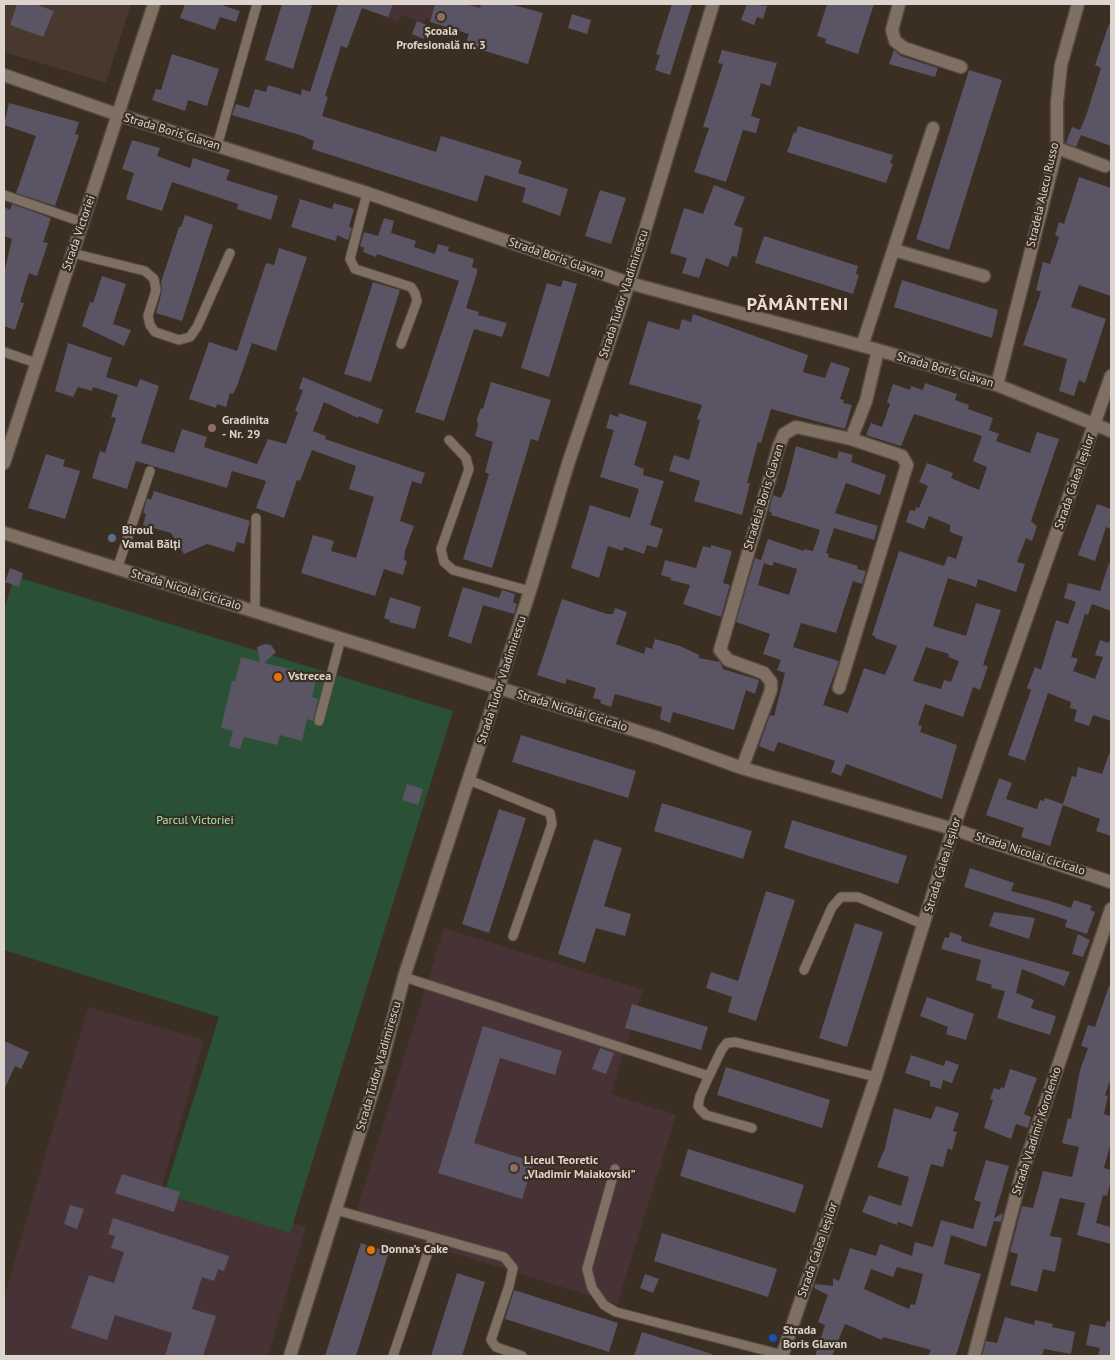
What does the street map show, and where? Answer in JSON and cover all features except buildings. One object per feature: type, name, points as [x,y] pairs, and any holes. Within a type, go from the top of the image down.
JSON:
[{"type":"street","name":"Strada Victoriei","points":[[4,462],[154,4]]},
{"type":"street","name":"Strada Tudor Vladimirescu","points":[[290,1356],[380,1065],[404,977],[470,780],[568,464],[629,283],[713,4]]},
{"type":"street","points":[[899,4],[892,30],[895,41],[904,48],[961,67]]},
{"type":"street","name":"Stradela Alecu Russo","points":[[997,386],[1056,148],[1057,102],[1061,65],[1078,4]]},
{"type":"street","name":"Strada Boris Glavan","points":[[4,75],[118,115],[367,193],[629,283],[878,350],[997,386],[1111,431]]},
{"type":"street","points":[[862,346],[933,128]]},
{"type":"street","points":[[1056,148],[1105,166]]},
{"type":"street","points":[[894,250],[984,276]]},
{"type":"street","points":[[851,440],[866,401],[878,350]]},
{"type":"street","name":"Strada Calea Ieșilor","points":[[782,1356],[876,1077],[925,925],[953,829],[1111,376]]},
{"type":"street","name":"Stradela Boris Glavan","points":[[742,768],[771,690],[771,682],[764,673],[728,660],[720,650],[779,446],[784,434],[796,427],[851,440],[902,456],[908,466],[839,688]]},
{"type":"street","name":"Strada Nicolai Cicicalo","points":[[4,533],[659,738],[742,768],[953,829],[1111,882]]},
{"type":"street","name":"Strada Vladimir Korolenko","points":[[974,1356],[1022,1173],[1111,908]]},
{"type":"lane","points":[[216,146],[257,4]]},
{"type":"lane","points":[[367,193],[350,259],[355,269],[411,287],[415,292],[417,301],[401,344]]},
{"type":"lane","points":[[4,195],[82,222]]},
{"type":"lane","points":[[72,253],[145,271],[154,280],[156,290],[148,316],[150,325],[155,332],[179,340],[190,337],[197,327],[230,253]]},
{"type":"lane","points":[[4,352],[36,363]]},
{"type":"lane","points":[[449,440],[466,458],[469,469],[441,548],[444,562],[453,570],[530,591]]},
{"type":"lane","points":[[117,569],[150,471]]},
{"type":"lane","points":[[255,611],[256,518]]},
{"type":"lane","points":[[318,721],[341,638]]},
{"type":"lane","points":[[470,780],[550,813],[552,824],[513,936]]},
{"type":"lane","points":[[804,970],[832,907],[841,897],[858,897],[925,925]]},
{"type":"lane","points":[[404,977],[710,1076]]},
{"type":"lane","points":[[752,1128],[706,1115],[698,1106],[700,1096],[722,1048],[727,1043],[735,1042],[876,1077]]},
{"type":"lane","points":[[615,1169],[587,1269],[592,1288],[604,1305],[616,1312],[782,1356]]},
{"type":"lane","points":[[336,1210],[504,1257],[513,1268],[491,1340],[496,1347],[522,1356]]},
{"type":"lane","points":[[393,1356],[434,1237]]},
{"type":"shaded area","points":[[4,4],[131,4],[106,83],[4,52]]},
{"type":"shaded area","name":"Școala Profesională nr. 3","points":[[363,4],[480,4],[469,31],[427,18],[424,23],[401,15],[398,22],[362,8]]},
{"type":"shaded area","name":"Liceul Teoretic „Vladimir Maiakovski”","points":[[444,928],[643,990],[611,1094],[676,1115],[617,1304],[353,1222]]},
{"type":"shaded area","points":[[88,1007],[204,1040],[162,1186],[306,1227],[268,1356],[4,1356],[4,1298]]},
{"type":"green space","name":"Parcul Victoriei","points":[[14,576],[453,711],[290,1233],[164,1194],[219,1017],[4,950],[4,610]]},
{"type":"place","name":"Școala Profesională nr. 3","points":[[441,17]]},
{"type":"place","name":"Gradinita - Nr. 29","points":[[212,428]]},
{"type":"place","name":"Biroul Vamal Bălți","points":[[112,538]]},
{"type":"place","name":"Vstrecea","points":[[278,677]]},
{"type":"place","name":"Liceul Teoretic „Vladimir Maiakovski”","points":[[514,1168]]},
{"type":"place","name":"Donna’s Cake","points":[[371,1250]]},
{"type":"place","name":"Strada Boris Glavan","points":[[773,1338]]},
{"type":"district","name":"PĂMÂNTENI","points":[[798,305]]}]
